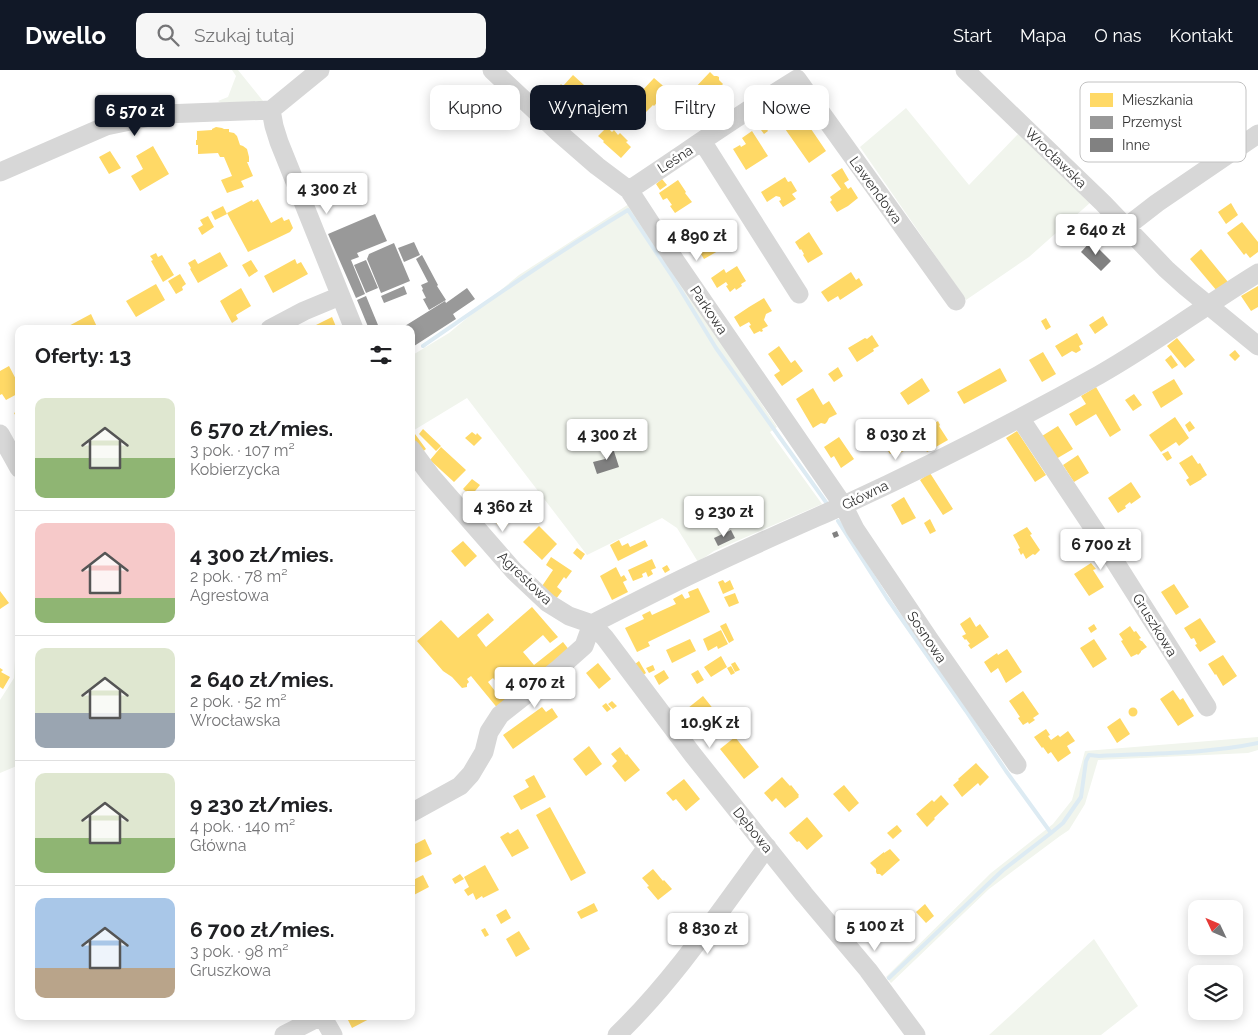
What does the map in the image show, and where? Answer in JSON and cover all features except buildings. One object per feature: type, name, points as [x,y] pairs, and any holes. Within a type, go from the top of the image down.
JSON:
[{"type":"street","points":[[0,172],[106,126],[164,114],[271,110],[320,70]]},
{"type":"street","name":"Parkowa","points":[[492,70],[558,132],[597,166],[629,190],[843,505]]},
{"type":"street","name":"Wrocławska","points":[[965,70],[1126,227],[1166,269],[1258,346]]},
{"type":"street","name":"Leśna","points":[[629,190],[753,106],[798,79]]},
{"type":"street","name":"Lawendowa","points":[[798,79],[956,301]]},
{"type":"street","points":[[271,110],[276,134],[352,325]]},
{"type":"street","points":[[1246,142],[1258,134]]},
{"type":"street","points":[[702,141],[799,294]]},
{"type":"street","points":[[1126,227],[1157,203],[1217,162]]},
{"type":"street","name":"Główna","points":[[592,624],[707,567],[970,444],[1020,418],[1142,350],[1207,305],[1258,273]]},
{"type":"street","points":[[278,325],[304,311],[340,296]]},
{"type":"street","name":"Gruszkowa","points":[[1020,418],[1100,538],[1207,707]]},
{"type":"street","points":[[0,434],[15,458]]},
{"type":"street","name":"Agrestowa","points":[[415,454],[431,476],[514,571],[548,603],[569,616],[592,624]]},
{"type":"street","name":"Sosnowa","points":[[843,505],[855,529],[928,639],[1017,765]]},
{"type":"street","points":[[415,811],[460,786],[471,774],[484,752],[489,732],[500,715],[584,646],[592,624]]},
{"type":"street","name":"Dębowa","points":[[592,624],[605,638],[693,755],[868,970],[916,1035]]},
{"type":"street","points":[[617,1035],[638,1015],[664,984],[767,847]]},
{"type":"street","points":[[284,1035],[314,1020]]},
{"type":"street","points":[[324,1020],[332,1035]]},
{"type":"shaded area","points":[[232,70],[238,70],[263,101],[221,103],[218,101],[228,97],[236,76]]},
{"type":"shaded area","points":[[906,108],[969,185],[1018,134],[1091,202],[1029,257],[966,300],[860,147]]},
{"type":"shaded area","points":[[629,204],[777,427],[770,432],[822,504],[714,551],[698,562],[677,528],[662,518],[587,555],[467,398],[415,430],[415,354],[449,333],[519,275]]},
{"type":"shaded area","points":[[15,659],[15,767],[0,773],[0,700],[14,678]]},
{"type":"shaded area","points":[[1258,737],[1258,750],[1248,753],[1098,760],[1085,804],[1069,830],[989,889],[891,983],[886,977],[991,873],[1053,824],[1072,800],[1085,751]]},
{"type":"shaded area","points":[[1094,939],[1138,1006],[1101,1035],[989,1035]]},
{"type":"waterway","points":[[423,346],[550,259],[628,210],[672,276],[716,348],[828,505]]},
{"type":"waterway","points":[[838,521],[887,598],[1051,833]]},
{"type":"waterway","points":[[889,978],[1003,870],[1063,823],[1081,797],[1086,761],[1089,755],[1199,751],[1258,743]]}]
